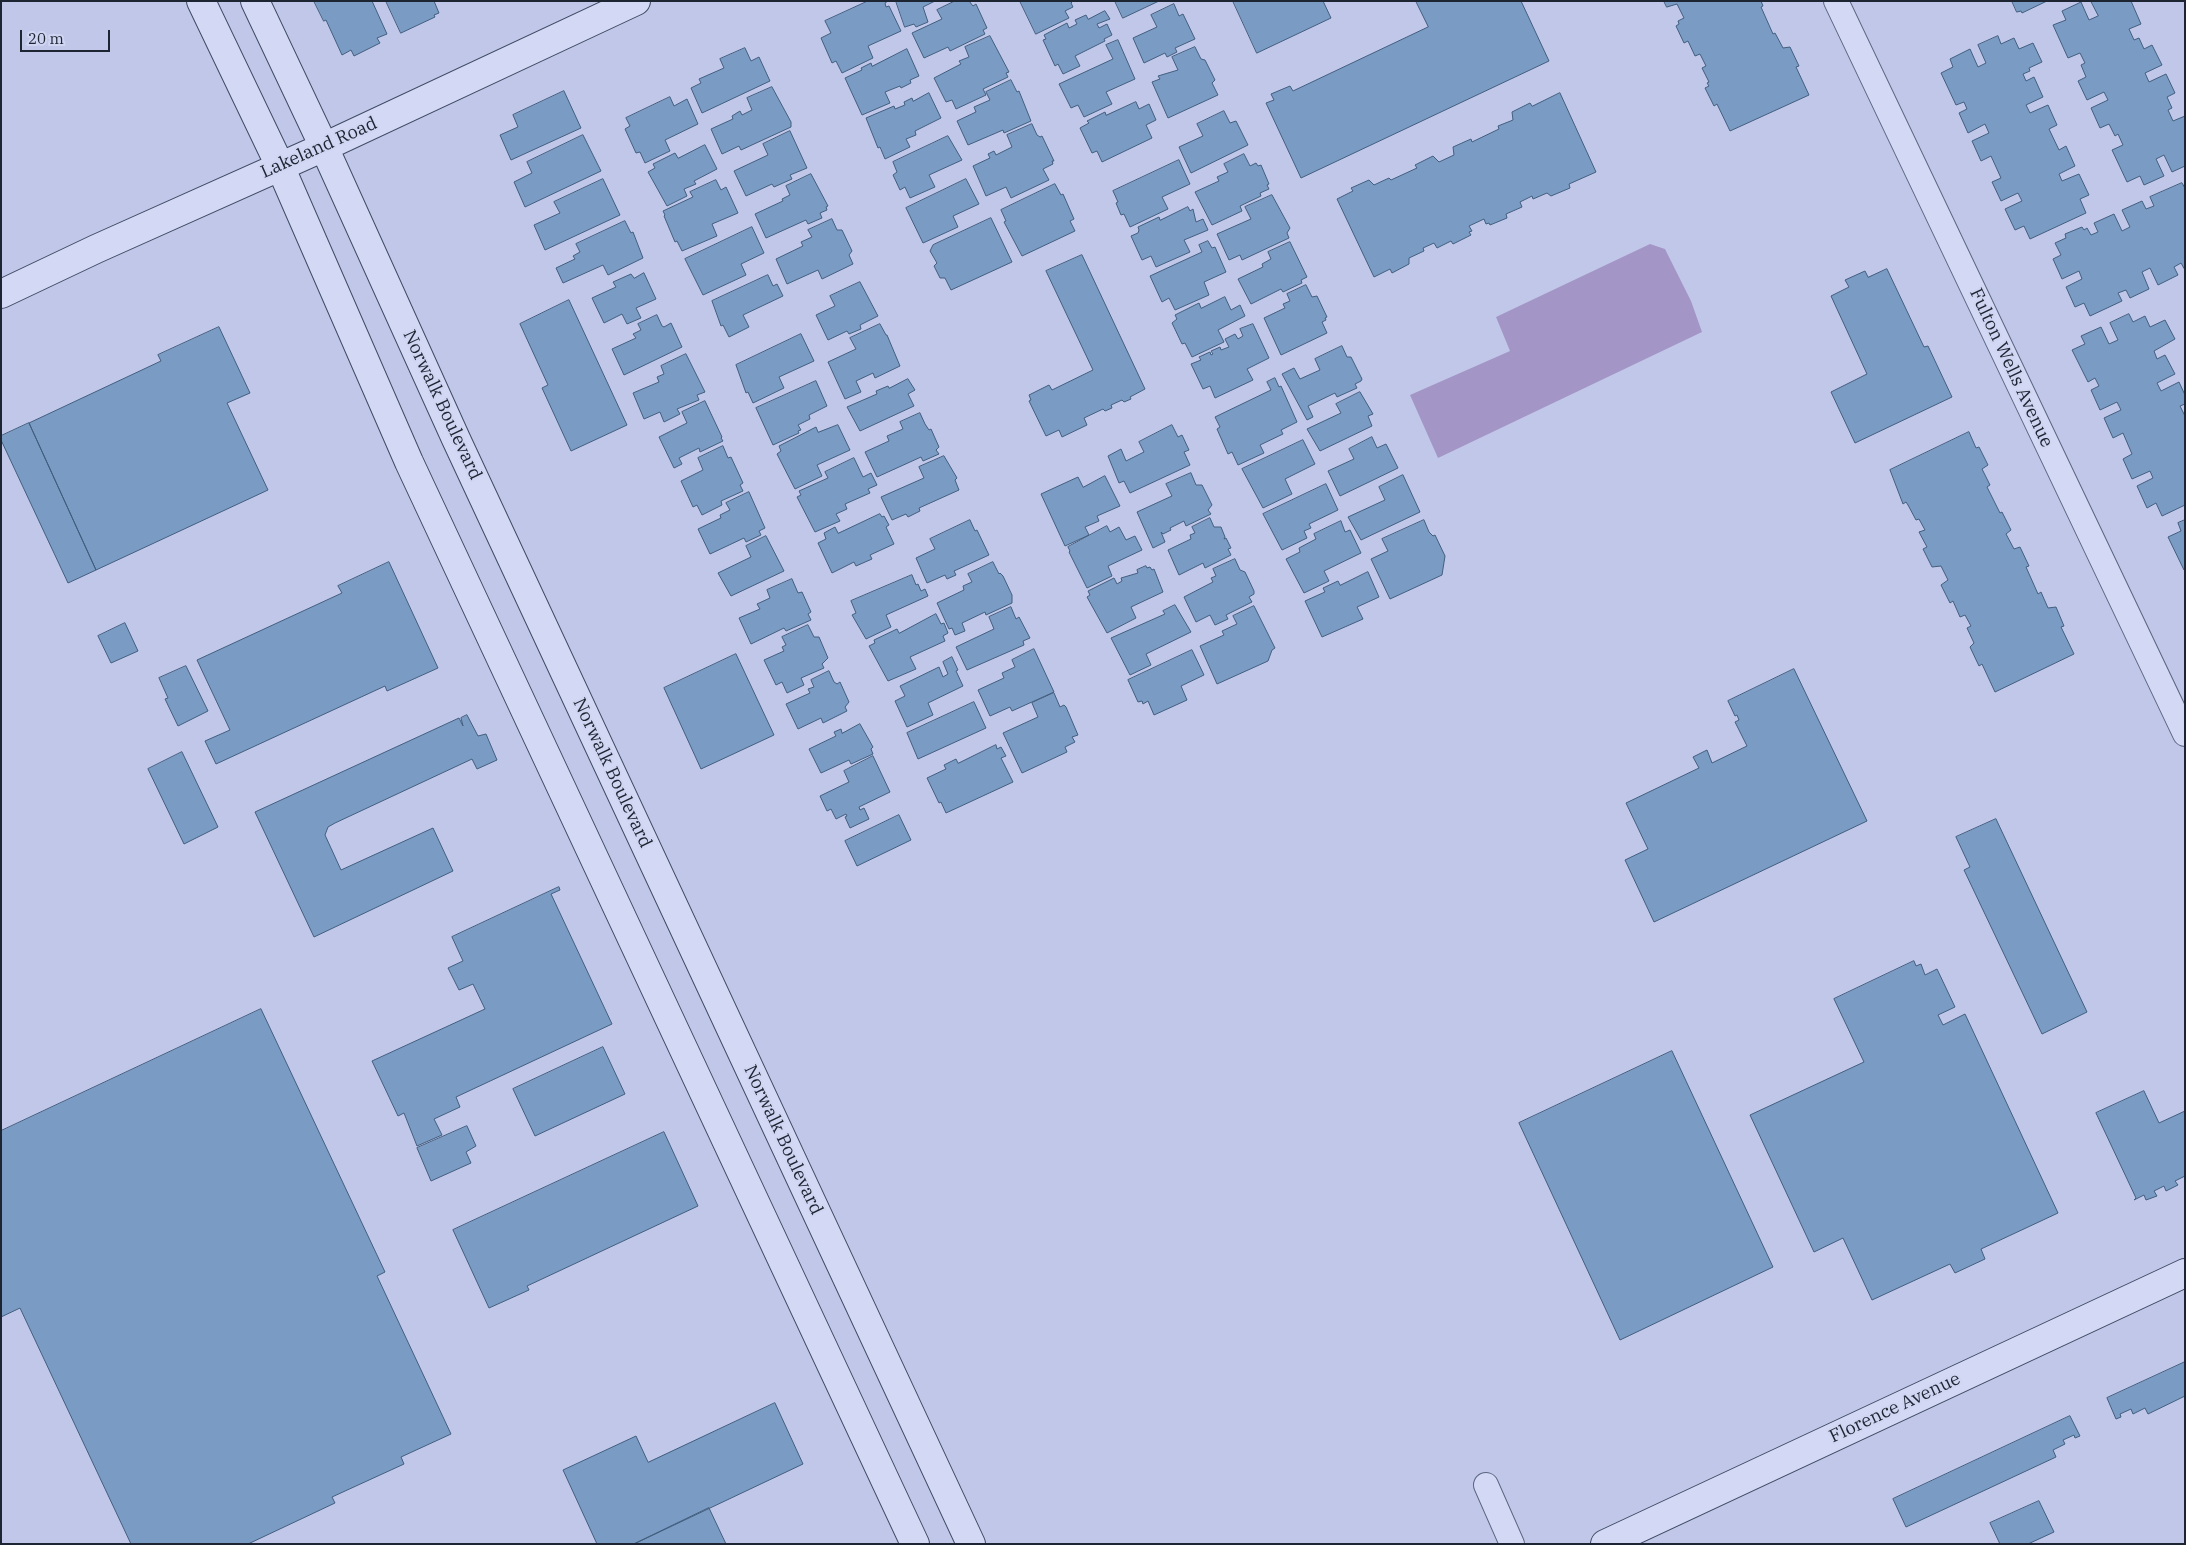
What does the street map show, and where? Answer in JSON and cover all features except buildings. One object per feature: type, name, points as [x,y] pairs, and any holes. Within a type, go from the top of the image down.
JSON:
[{"type":"main road","points":[[200,1],[280,166],[413,470],[915,1544]]},
{"type":"main road","name":"Norwalk Boulevard","points":[[255,1],[324,147],[456,439],[970,1544]]},
{"type":"main road","name":"Lakeland Road","points":[[1,294],[324,147],[636,1]]},
{"type":"main road","name":"Florence Avenue","points":[[1605,1544],[2185,1273]]},
{"type":"street","name":"Fulton Wells Avenue","points":[[1836,1],[2185,734]]},
{"type":"street","points":[[1486,1485],[1512,1544]]},
{"type":"shaded area","points":[[1650,244],[1665,249],[1691,301],[1702,332],[1438,458],[1410,395],[1510,351],[1496,317]]}]
